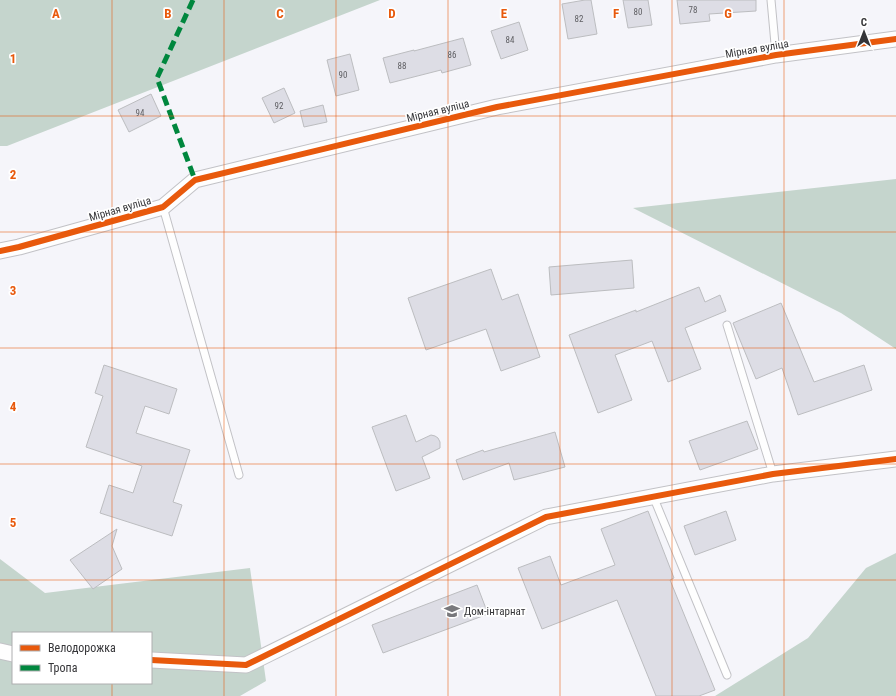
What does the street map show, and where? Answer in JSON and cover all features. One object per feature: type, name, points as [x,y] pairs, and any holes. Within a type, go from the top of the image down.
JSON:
[{"type":"street","name":"Мірная вуліца","points":[[0,251],[163,207],[195,180],[497,107],[776,55],[896,39]]},
{"type":"street","points":[[152,660],[246,665],[546,517],[773,474],[896,458]]},
{"type":"street","points":[[0,651],[12,654]]},
{"type":"lane","points":[[771,0],[776,55]]},
{"type":"lane","points":[[163,207],[239,475]]},
{"type":"lane","points":[[727,325],[773,474]]},
{"type":"lane","points":[[653,496],[727,674]]},
{"type":"shaded area","points":[[0,0],[380,0],[7,146],[0,146]]},
{"type":"shaded area","points":[[896,179],[896,349],[841,313],[633,208]]},
{"type":"shaded area","points":[[896,553],[896,696],[715,696],[808,638],[866,568]]},
{"type":"shaded area","points":[[0,559],[45,593],[250,568],[266,681],[240,696],[0,696]]},
{"type":"building","points":[[591,0],[597,34],[568,39],[562,4]]},
{"type":"building","points":[[623,0],[648,0],[652,25],[628,28]]},
{"type":"building","points":[[677,0],[756,0],[756,11],[709,14],[710,21],[680,24]]},
{"type":"building","points":[[519,22],[528,50],[501,59],[491,31]]},
{"type":"building","points":[[463,38],[471,65],[442,73],[441,70],[390,83],[383,58]]},
{"type":"building","points":[[350,54],[359,90],[336,96],[327,60]]},
{"type":"building","points":[[284,88],[295,113],[274,123],[262,98]]},
{"type":"building","points":[[151,94],[161,116],[129,132],[118,110]]},
{"type":"building","points":[[323,105],[327,122],[304,127],[300,111]]},
{"type":"building","points":[[632,260],[634,288],[551,295],[549,267]]},
{"type":"building","points":[[491,269],[502,300],[518,294],[540,357],[501,371],[486,329],[426,350],[408,298]]},
{"type":"building","points":[[699,287],[705,302],[720,295],[726,311],[685,328],[701,369],[668,382],[652,341],[615,355],[632,400],[598,413],[569,335],[636,310],[636,312]]},
{"type":"building","points":[[781,303],[814,382],[864,365],[872,390],[798,415],[782,368],[756,379],[733,323]]},
{"type":"building","points":[[104,365],[177,389],[169,414],[145,406],[136,433],[190,450],[173,502],[182,505],[172,536],[100,513],[109,485],[133,493],[142,466],[86,447],[103,396],[95,393]]},
{"type":"building","points":[[406,415],[416,442],[431,435],[435,436],[440,442],[440,448],[422,457],[430,478],[396,491],[372,427]]},
{"type":"building","points":[[747,421],[758,449],[700,470],[689,441]]},
{"type":"building","points":[[555,432],[565,467],[514,480],[509,463],[463,480],[456,460],[483,450],[484,452]]},
{"type":"building","points":[[648,511],[674,578],[670,580],[715,690],[699,696],[656,696],[617,600],[542,629],[518,568],[550,556],[561,585],[615,565],[601,529]]},
{"type":"building","points":[[726,511],[736,540],[695,555],[684,526]]},
{"type":"building","points":[[117,529],[112,546],[122,569],[93,589],[70,560]]},
{"type":"building","points":[[477,585],[488,614],[383,653],[372,625]]},
{"type":"marked path","points":[[193,0],[157,78],[195,180]]},
{"type":"cycle path","points":[[0,251],[163,207],[195,180],[497,107],[776,55],[896,39]]},
{"type":"cycle path","points":[[152,660],[246,665],[546,517],[773,474],[896,459]]},
{"type":"place","name":"Дом-інтарнат","points":[[452,611]]}]
